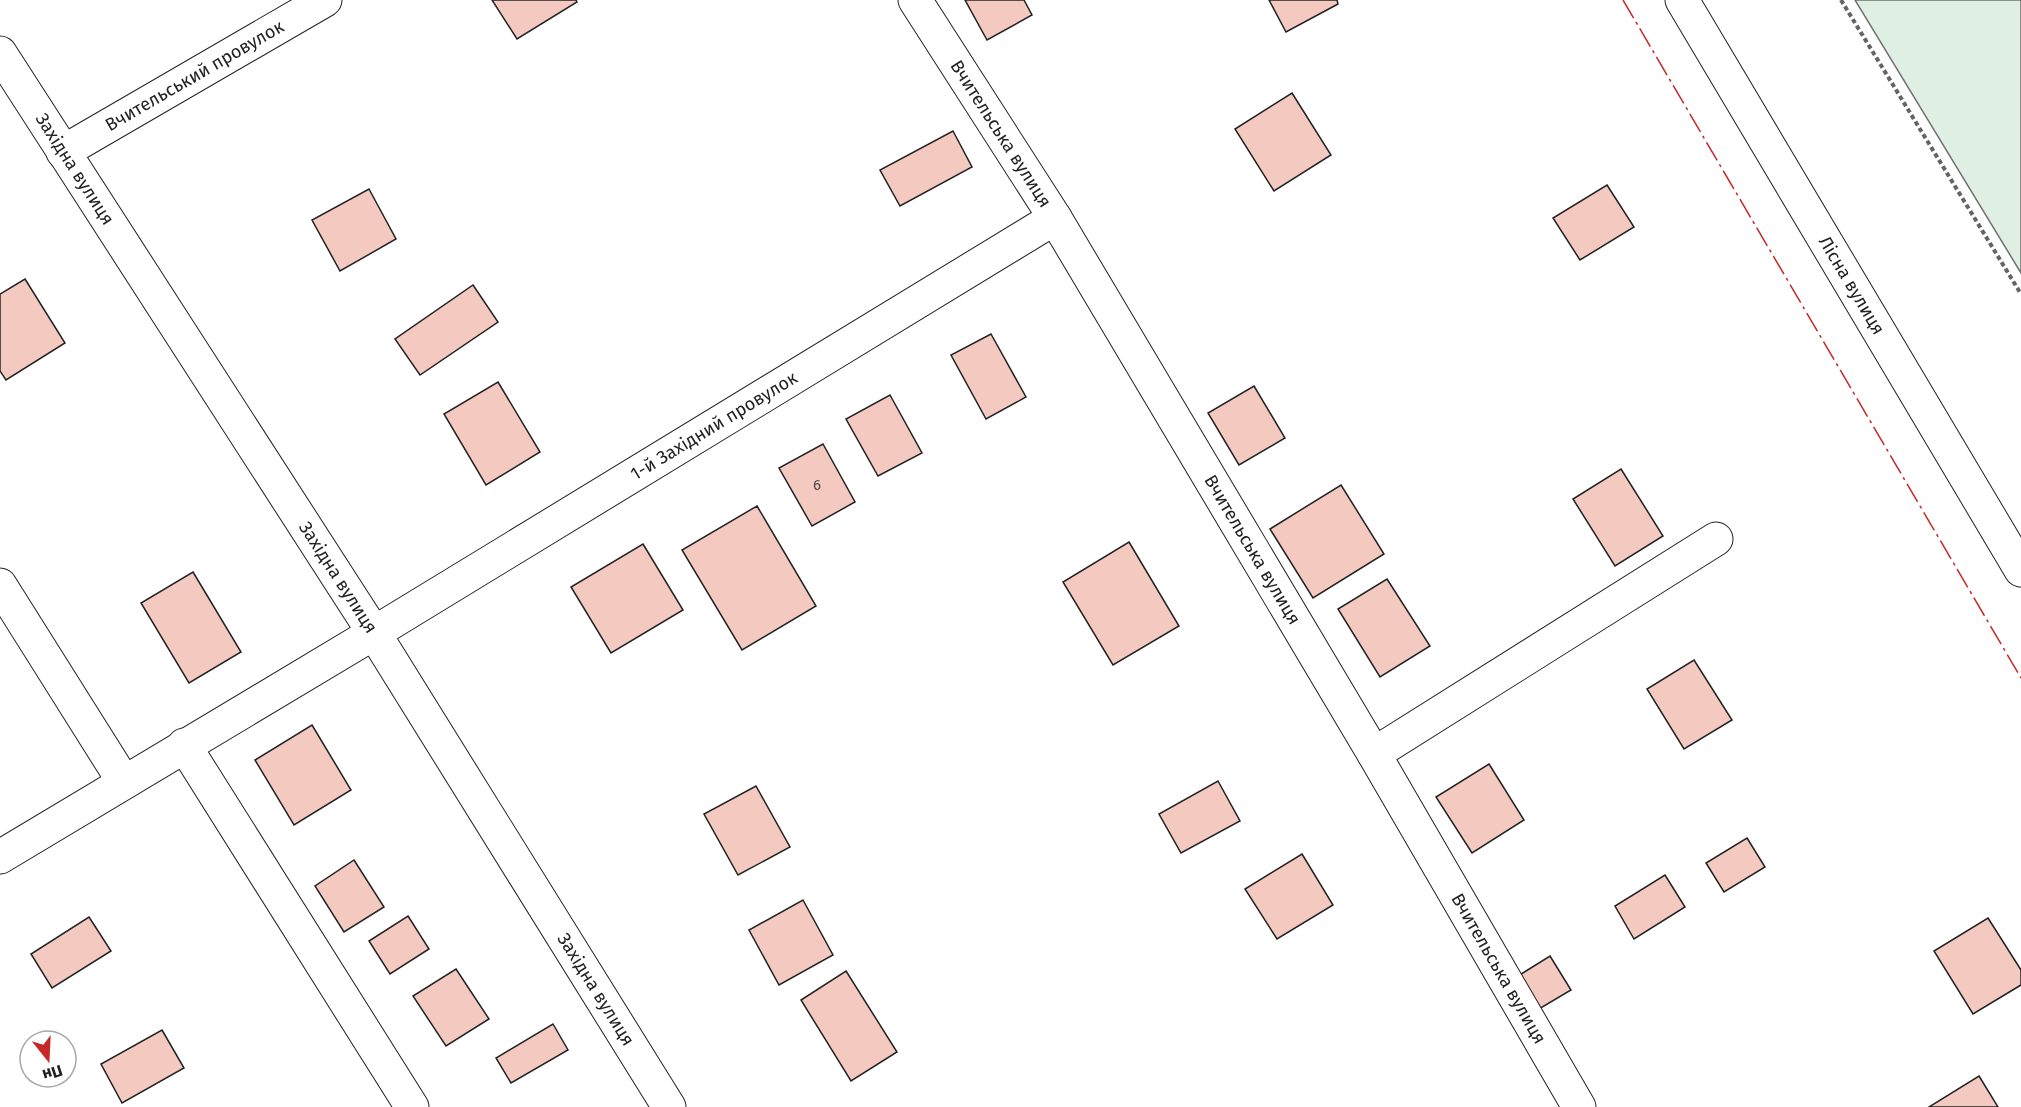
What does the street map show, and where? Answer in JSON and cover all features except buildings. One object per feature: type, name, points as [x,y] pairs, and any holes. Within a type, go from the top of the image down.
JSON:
[{"type":"street","name":"Вчительський провулок","points":[[63,152],[325,0]]},
{"type":"street","name":"Вчительська вулиця","points":[[915,0],[1055,218],[1374,754],[1579,1107]]},
{"type":"street","name":"Лісна вулиця","points":[[1682,0],[2021,570]]},
{"type":"street","name":"Західна вулиця","points":[[0,53],[374,633],[669,1107]]},
{"type":"street","name":"1-й Західний провулок","points":[[0,857],[374,633],[1055,218]]},
{"type":"street","points":[[1374,754],[1716,539]]},
{"type":"street","points":[[0,585],[124,782]]},
{"type":"street","points":[[184,745],[412,1107]]},
{"type":"path","points":[[1841,0],[2021,294]]},
{"type":"green space","points":[[1855,0],[2021,0],[2021,273]]},
{"type":"power","points":[[1623,0],[2021,678]]}]
